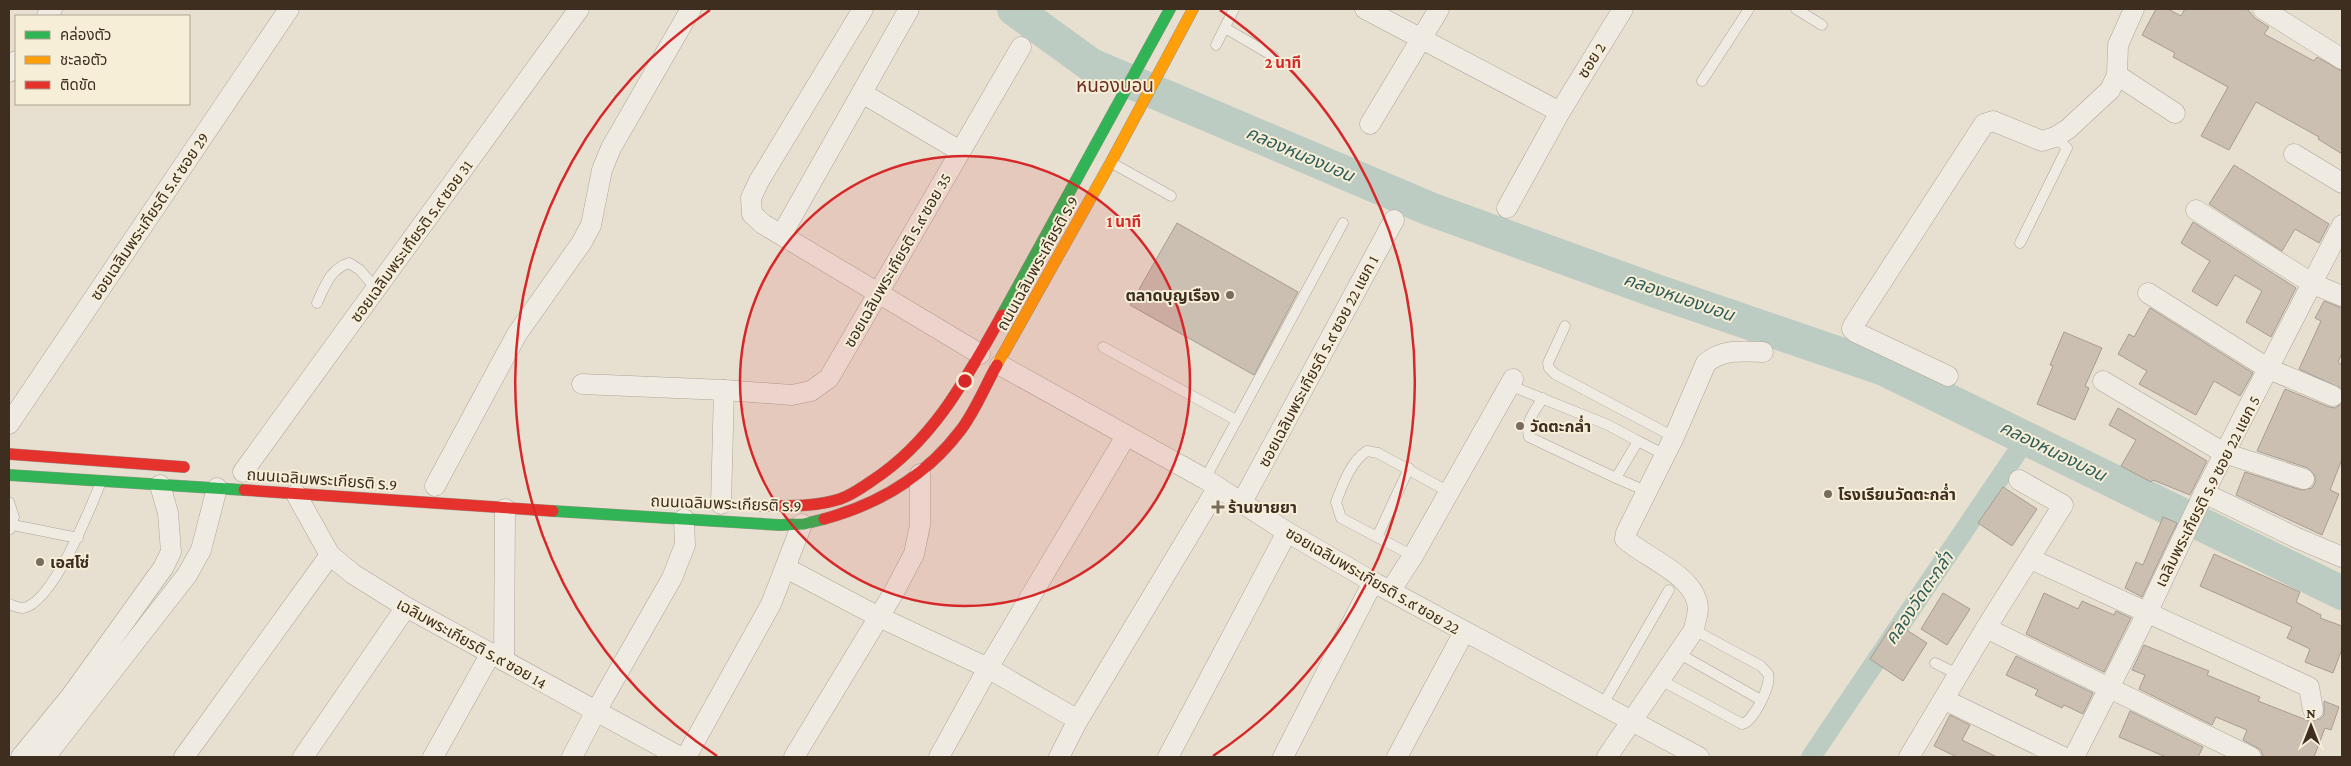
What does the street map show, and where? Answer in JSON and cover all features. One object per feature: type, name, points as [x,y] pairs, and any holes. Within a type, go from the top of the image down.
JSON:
[{"type":"main road","name":"ถนนเฉลิมพระเกียรติ ร.9","points":[[747,506],[793,506],[841,499],[891,470],[925,439],[950,404],[980,354],[1170,9]]},
{"type":"main road","name":"ถนนเฉลิมพระเกียรติ ร.9","points":[[9,475],[505,509],[684,519],[802,524],[848,514],[881,501],[920,474],[944,452],[961,430],[1000,365],[1193,9]]},
{"type":"main road","points":[[980,354],[1000,365]]},
{"type":"main road","points":[[9,454],[196,468]]},
{"type":"street","name":"ซอยเฉลิมพระเกียรติ ร.๙ ซอย 29","points":[[9,424],[289,9]]},
{"type":"street","name":"ซอยเฉลิมพระเกียรติ ร.๙ ซอย 31","points":[[246,472],[579,9]]},
{"type":"street","points":[[435,486],[517,334],[582,242],[591,225],[602,170],[611,148],[691,9]]},
{"type":"street","points":[[863,9],[759,181],[751,198],[752,214],[763,224],[980,354]]},
{"type":"street","points":[[782,234],[909,9]]},
{"type":"street","points":[[1365,9],[1560,112]]},
{"type":"street","points":[[1370,124],[1439,9]]},
{"type":"street","name":"ซอย 2","points":[[1507,208],[1560,112],[1623,9]]},
{"type":"street","points":[[1948,376],[1855,332],[1852,330],[1853,326],[1984,124],[1993,121],[2042,140],[2055,137],[2068,129],[2110,90],[2117,74],[2118,45],[2134,9]]},
{"type":"street","points":[[2262,9],[2342,59]]},
{"type":"street","name":"ซอยเฉลิมพระเกียรติ ร.๙ ซอย 35","points":[[582,384],[784,394],[811,391],[829,378],[1021,47]]},
{"type":"street","points":[[2117,74],[2175,113]]},
{"type":"street","points":[[862,93],[960,151]]},
{"type":"street","points":[[2294,154],[2342,183]]},
{"type":"street","points":[[2196,210],[2313,284],[2342,296]]},
{"type":"street","name":"ซอยเฉลิมพระเกียรติ ร.๙ ซอย 22 แยก 1","points":[[1242,502],[1394,220]]},
{"type":"street","name":"เฉลิมพระเกียรติ ร.9 ซอย 22 แยก 5","points":[[2074,757],[2147,613],[2183,534],[2342,225]]},
{"type":"street","points":[[2148,293],[2268,369],[2333,396]]},
{"type":"street","points":[[1607,757],[1694,630],[1698,609],[1687,584],[1672,570],[1635,548],[1625,539],[1626,533],[1674,437],[1706,363],[1715,356],[1725,352],[1763,352]]},
{"type":"street","name":"ซอยเฉลิมพระเกียรติ ร.๙ ซอย 22","points":[[1000,365],[1212,483],[1287,532],[1464,632],[1699,757]]},
{"type":"street","points":[[2103,381],[2224,453],[2304,479]]},
{"type":"street","points":[[1283,757],[1382,586],[1413,556],[1511,382]]},
{"type":"street","points":[[720,504],[724,390]]},
{"type":"street","points":[[939,757],[988,668],[1126,436]]},
{"type":"street","points":[[794,757],[879,617],[914,554],[920,525],[920,474]]},
{"type":"street","points":[[1909,757],[1945,700],[1986,628],[2031,559],[2063,505],[2019,480]]},
{"type":"street","points":[[1059,757],[1212,483]]},
{"type":"street","points":[[45,757],[78,701],[163,568],[171,552],[168,513],[160,484]]},
{"type":"street","points":[[21,757],[78,701],[187,575],[201,550],[217,488]]},
{"type":"street","name":"เฉลิมพระเกียรติ ร.๙ ซอย 14","points":[[296,494],[330,555],[353,574],[406,607],[680,757]]},
{"type":"street","points":[[2202,497],[2342,558]]},
{"type":"street","points":[[433,757],[497,657],[505,509]]},
{"type":"street","points":[[572,757],[672,578],[685,545],[684,519]]},
{"type":"street","points":[[686,757],[771,604],[802,524]]},
{"type":"street","points":[[1168,757],[1287,532]]},
{"type":"street","points":[[171,552],[194,562]]},
{"type":"street","points":[[184,757],[330,555]]},
{"type":"street","points":[[2031,559],[2309,687],[2313,710]]},
{"type":"street","points":[[786,568],[879,617],[988,668],[1078,720]]},
{"type":"street","points":[[303,757],[406,607]]},
{"type":"street","points":[[1986,628],[2250,757]]},
{"type":"street","points":[[1397,757],[1464,632]]},
{"type":"street","points":[[1945,700],[2063,757]]},
{"type":"lane","points":[[1216,45],[1234,9]]},
{"type":"lane","points":[[1702,81],[1749,9]]},
{"type":"lane","points":[[1796,9],[1822,25]]},
{"type":"lane","points":[[1225,28],[1273,56]]},
{"type":"lane","points":[[2020,243],[2067,148],[2055,137]]},
{"type":"lane","points":[[1111,162],[1171,196]]},
{"type":"lane","points":[[1212,483],[1236,420],[1343,223]]},
{"type":"lane","points":[[317,303],[331,275],[338,267],[349,263],[360,270],[376,289]]},
{"type":"lane","points":[[1565,326],[1548,363],[1549,368],[1555,374],[1674,437]]},
{"type":"lane","points":[[1103,347],[1236,420]]},
{"type":"lane","points":[[1511,382],[1543,398],[1624,432],[1665,455]]},
{"type":"lane","points":[[1543,398],[1528,421],[1528,437],[1646,491]]},
{"type":"lane","points":[[1616,478],[1638,441]]},
{"type":"lane","points":[[1413,556],[1341,518],[1336,502],[1346,478],[1360,455],[1368,451],[1378,453],[1409,468],[1449,492]]},
{"type":"lane","points":[[1377,537],[1409,468]]},
{"type":"lane","points":[[9,604],[18,608],[25,608],[35,602],[50,585],[78,538],[101,481]]},
{"type":"lane","points":[[9,502],[14,517],[11,528],[78,538]]},
{"type":"lane","points":[[1602,706],[1669,590]]},
{"type":"lane","points":[[1659,679],[1742,724],[1750,719],[1770,679],[1765,668],[1694,630]]},
{"type":"lane","points":[[1678,653],[1761,700]]},
{"type":"lane","points":[[1935,663],[1959,675]]},
{"type":"building","points":[[2156,9],[2168,9],[2181,16],[2185,9],[2247,9],[2256,19],[2269,27],[2264,34],[2314,61],[2317,57],[2342,71],[2342,154],[2318,139],[2319,137],[2256,102],[2229,150],[2201,136],[2228,87],[2173,57],[2175,53],[2142,35]]},
{"type":"building","points":[[2234,165],[2329,224],[2319,243],[2295,229],[2282,251],[2209,204]]},
{"type":"building","points":[[2193,222],[2296,288],[2271,337],[2246,322],[2262,291],[2235,275],[2217,306],[2192,291],[2210,261],[2181,243]]},
{"type":"building","points":[[1177,223],[1298,292],[1254,375],[1130,305]]},
{"type":"building","points":[[2324,301],[2342,308],[2342,353],[2338,362],[2342,365],[2342,389],[2299,369],[2321,321],[2315,318]]},
{"type":"building","points":[[2150,308],[2253,373],[2240,396],[2214,381],[2196,415],[2139,384],[2147,371],[2118,354],[2129,334],[2134,337]]},
{"type":"building","points":[[2064,332],[2102,348],[2085,386],[2089,388],[2075,420],[2037,404],[2053,366],[2050,365]]},
{"type":"building","points":[[2285,389],[2329,407],[2335,408],[2342,403],[2342,459],[2330,490],[2339,494],[2322,535],[2236,495],[2245,472],[2301,490],[2312,488],[2315,483],[2315,476],[2308,468],[2257,451]]},
{"type":"building","points":[[2118,408],[2207,461],[2190,495],[2153,480],[2151,482],[2121,466],[2136,440],[2109,425]]},
{"type":"building","points":[[2003,487],[2037,509],[2012,546],[1978,523]]},
{"type":"building","points":[[2163,517],[2177,523],[2142,597],[2125,588],[2136,562],[2143,565]]},
{"type":"building","points":[[2214,554],[2300,592],[2296,602],[2321,615],[2320,618],[2342,626],[2342,649],[2333,673],[2305,662],[2310,649],[2287,638],[2292,627],[2200,586]]},
{"type":"building","points":[[1943,593],[1970,609],[1947,645],[1921,629]]},
{"type":"building","points":[[2044,593],[2078,609],[2082,601],[2114,615],[2116,611],[2131,618],[2104,672],[2026,634]]},
{"type":"building","points":[[1894,622],[1927,643],[1903,681],[1870,659]]},
{"type":"building","points":[[2144,645],[2209,671],[2207,675],[2260,697],[2258,701],[2309,721],[2320,719],[2324,715],[2324,701],[2339,707],[2331,730],[2325,728],[2314,757],[2263,757],[2261,750],[2243,740],[2247,730],[2216,717],[2212,725],[2139,689],[2145,675],[2132,670]]},
{"type":"building","points":[[2016,656],[2093,693],[2083,714],[2064,705],[2062,708],[2035,695],[2038,690],[2006,675]]},
{"type":"building","points":[[2130,711],[2203,747],[2198,757],[2166,757],[2119,737]]},
{"type":"building","points":[[1950,715],[1970,725],[1962,740],[1997,757],[1957,757],[1934,746]]},
{"type":"waterway","name":"คลองหนองบอน","points":[[1014,9],[1091,65],[1430,209],[1656,291],[1884,369],[2342,593]]},
{"type":"waterway","name":"คลองวัดตะกล่ำ","points":[[1811,757],[2026,439]]},
{"type":"traffic: fast","points":[[1002,315],[1170,9]]},
{"type":"traffic: fast","points":[[9,475],[244,490]]},
{"type":"traffic: fast","points":[[553,511],[780,525],[804,524],[824,519]]},
{"type":"traffic: slow","points":[[997,365],[1111,162],[1193,9]]},
{"type":"traffic: jam","points":[[761,506],[811,505],[840,499],[861,488],[895,464],[914,446],[947,406],[976,361],[1002,315]]},
{"type":"traffic: jam","points":[[824,519],[882,497],[900,487],[932,462],[965,424],[997,365]]},
{"type":"traffic: jam","points":[[9,454],[184,467]]},
{"type":"traffic: jam","points":[[244,490],[553,511]]},
{"type":"place","name":"ตลาดบุญเรือง","points":[[1230,295]]},
{"type":"place","name":"วัดตะกล่ำ","points":[[1520,426]]},
{"type":"place","name":"โรงเรียนวัดตะกล่ำ","points":[[1828,494]]},
{"type":"place","name":"ร้านขายยา","points":[[1218,507]]},
{"type":"place","name":"เอสโซ่","points":[[40,562]]},
{"type":"district","name":"หนองบอน","points":[[1115,85]]}]
